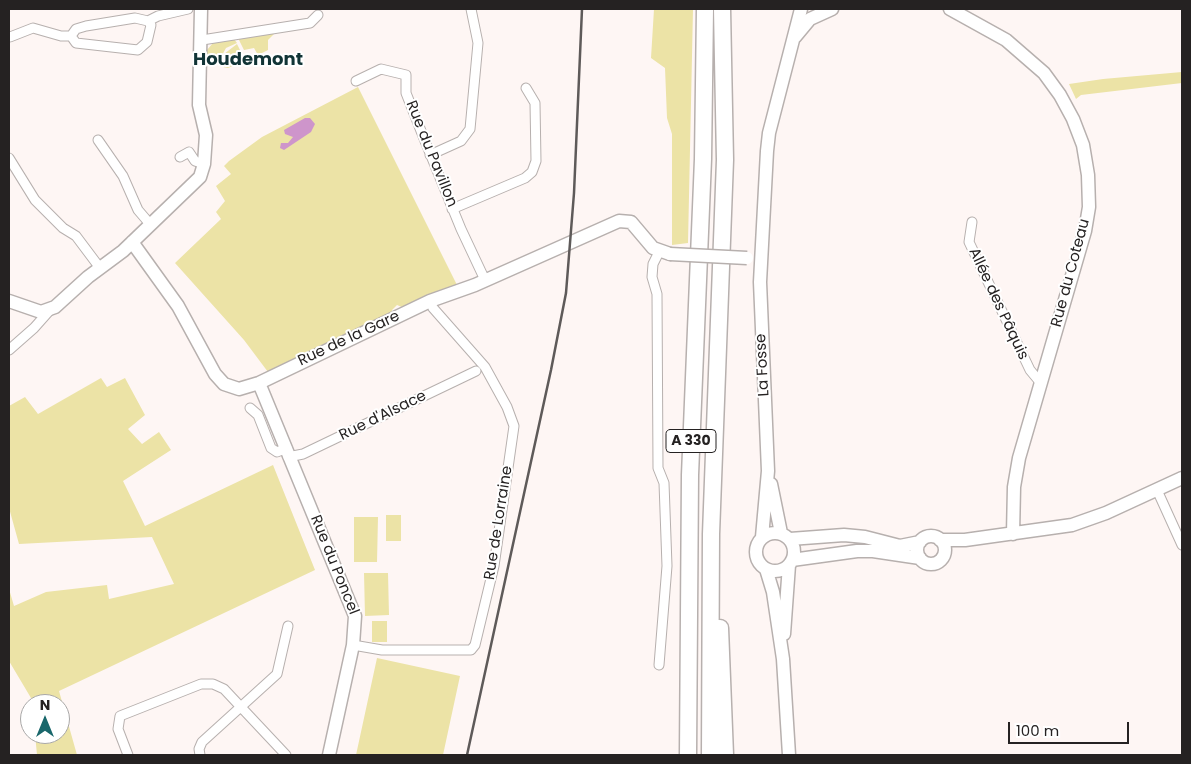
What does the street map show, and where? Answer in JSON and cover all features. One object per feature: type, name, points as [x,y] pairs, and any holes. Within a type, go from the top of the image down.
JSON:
[{"type":"highway","name":"A 330","points":[[688,755],[690,475],[703,159],[704,9]]},
{"type":"highway","name":"A 330","points":[[710,755],[711,534],[725,160],[722,9]]},
{"type":"highway","points":[[711,534],[718,584],[726,755]]},
{"type":"highway","points":[[677,755],[680,704],[688,686]]},
{"type":"street","points":[[71,36],[76,29],[86,26],[135,18],[148,21],[158,16],[188,9]]},
{"type":"street","points":[[9,350],[34,328],[50,310],[63,302],[132,242],[196,182],[204,164],[206,135],[199,105],[202,40],[201,9]]},
{"type":"street","points":[[430,155],[461,141],[470,130],[478,43],[472,9]]},
{"type":"street","name":"La Fosse","points":[[762,537],[768,472],[761,327],[761,259],[769,133],[801,9]]},
{"type":"street","points":[[792,41],[810,19],[828,9]]},
{"type":"street","name":"Rue du Coteau","points":[[950,9],[1006,40],[1031,60],[1060,95],[1073,119],[1083,145],[1089,187],[1085,231],[1040,382],[1018,464],[1013,502],[1013,534]]},
{"type":"street","points":[[202,40],[310,23],[318,15]]},
{"type":"street","points":[[71,36],[76,43],[138,50],[147,42],[151,25],[148,21]]},
{"type":"street","points":[[10,37],[33,28],[61,36],[71,36]]},
{"type":"street","name":"Rue du Pavillon","points":[[356,81],[381,69],[406,75],[406,93],[452,209],[485,280]]},
{"type":"street","points":[[452,209],[525,178],[532,172],[536,161],[535,103],[526,88]]},
{"type":"street","points":[[98,140],[123,176],[138,210],[150,224]]},
{"type":"street","points":[[180,157],[189,152],[195,161],[204,164]]},
{"type":"street","points":[[9,158],[35,200],[63,228],[76,236],[100,268]]},
{"type":"street","name":"Rue de la Gare","points":[[132,242],[178,306],[221,381],[229,387],[239,389],[259,383],[430,301],[485,280],[622,220],[631,222],[650,244],[664,253]]},
{"type":"street","name":"Allée des Pâquis","points":[[972,222],[969,242],[1030,370],[1040,382]]},
{"type":"street","points":[[659,665],[667,566],[664,483],[658,468],[657,294],[652,277],[653,264],[664,253],[761,259]]},
{"type":"street","points":[[9,301],[38,311],[50,310]]},
{"type":"street","name":"Rue de Lorraine","points":[[354,645],[382,650],[473,649],[496,560],[514,426],[507,406],[484,367],[433,308],[430,301]]},
{"type":"street","name":"Rue d'Alsace","points":[[288,452],[303,454],[476,371]]},
{"type":"street","name":"Rue du Poncel","points":[[259,383],[353,608],[356,622],[354,645],[329,755]]},
{"type":"street","points":[[250,408],[258,415],[271,448],[277,452],[288,452]]},
{"type":"street","name":"La Fosse","points":[[768,472],[785,536]]},
{"type":"street","points":[[790,752],[783,659],[773,592],[766,569],[758,561],[756,551],[762,537],[771,533],[785,536],[849,536],[900,546],[920,542],[931,536],[940,540],[965,540],[1013,534],[1082,522],[1182,478]]},
{"type":"street","points":[[1157,490],[1182,546]]},
{"type":"street","points":[[783,659],[791,562],[794,549],[785,536]]},
{"type":"street","points":[[940,540],[944,549],[944,555]]},
{"type":"street","points":[[920,542],[917,550],[920,558],[926,563],[933,563],[965,540]]},
{"type":"street","points":[[766,569],[781,570],[791,562],[865,551],[920,558]]},
{"type":"street","points":[[200,755],[202,742],[277,674],[288,626]]},
{"type":"street","points":[[128,755],[118,729],[118,720],[124,714],[201,684],[213,684],[224,689],[286,755]]},
{"type":"shaded area","points":[[654,9],[693,9],[688,243],[672,245],[672,134],[667,118],[665,68],[651,58]]},
{"type":"shaded area","points":[[276,32],[268,40],[268,50],[258,55],[254,48],[244,50],[239,40],[239,38]]},
{"type":"shaded area","points":[[234,39],[237,43],[226,48],[220,59],[215,59],[212,64],[206,64],[207,50],[213,43]]},
{"type":"shaded area","points":[[237,44],[241,52],[234,58],[237,64],[228,68],[223,67],[224,54]]},
{"type":"shaded area","points":[[1182,72],[1182,83],[1081,95],[1076,99],[1069,84],[1103,79]]},
{"type":"shaded area","points":[[358,87],[457,285],[404,308],[397,305],[392,310],[392,313],[268,372],[244,340],[175,263],[221,219],[216,212],[225,201],[216,186],[231,174],[224,166],[229,161],[262,137]]},
{"type":"shaded area","points":[[305,118],[310,118],[315,124],[311,132],[284,150],[280,148],[281,143],[288,143],[293,137],[285,134],[284,130]]},
{"type":"shaded area","points":[[101,378],[107,387],[125,378],[145,415],[128,429],[142,444],[159,432],[171,450],[123,481],[145,526],[273,465],[315,570],[59,691],[60,694],[29,694],[9,661],[9,589],[14,606],[46,592],[107,585],[109,599],[174,584],[152,537],[19,544],[9,508],[9,406],[25,397],[38,414]]},
{"type":"shaded area","points":[[386,515],[401,515],[401,541],[386,541]]},
{"type":"shaded area","points":[[354,517],[378,517],[377,562],[354,562]]},
{"type":"shaded area","points":[[364,573],[388,573],[389,615],[365,616]]},
{"type":"shaded area","points":[[372,621],[387,621],[387,642],[372,642]]},
{"type":"shaded area","points":[[377,658],[460,676],[443,755],[356,755]]},
{"type":"shaded area","points":[[70,730],[77,755],[37,755],[36,744],[70,744]]},
{"type":"railway","points":[[467,755],[566,293],[574,193],[582,9]]},
{"type":"district","name":"Houdemont","points":[[248,60]]}]
